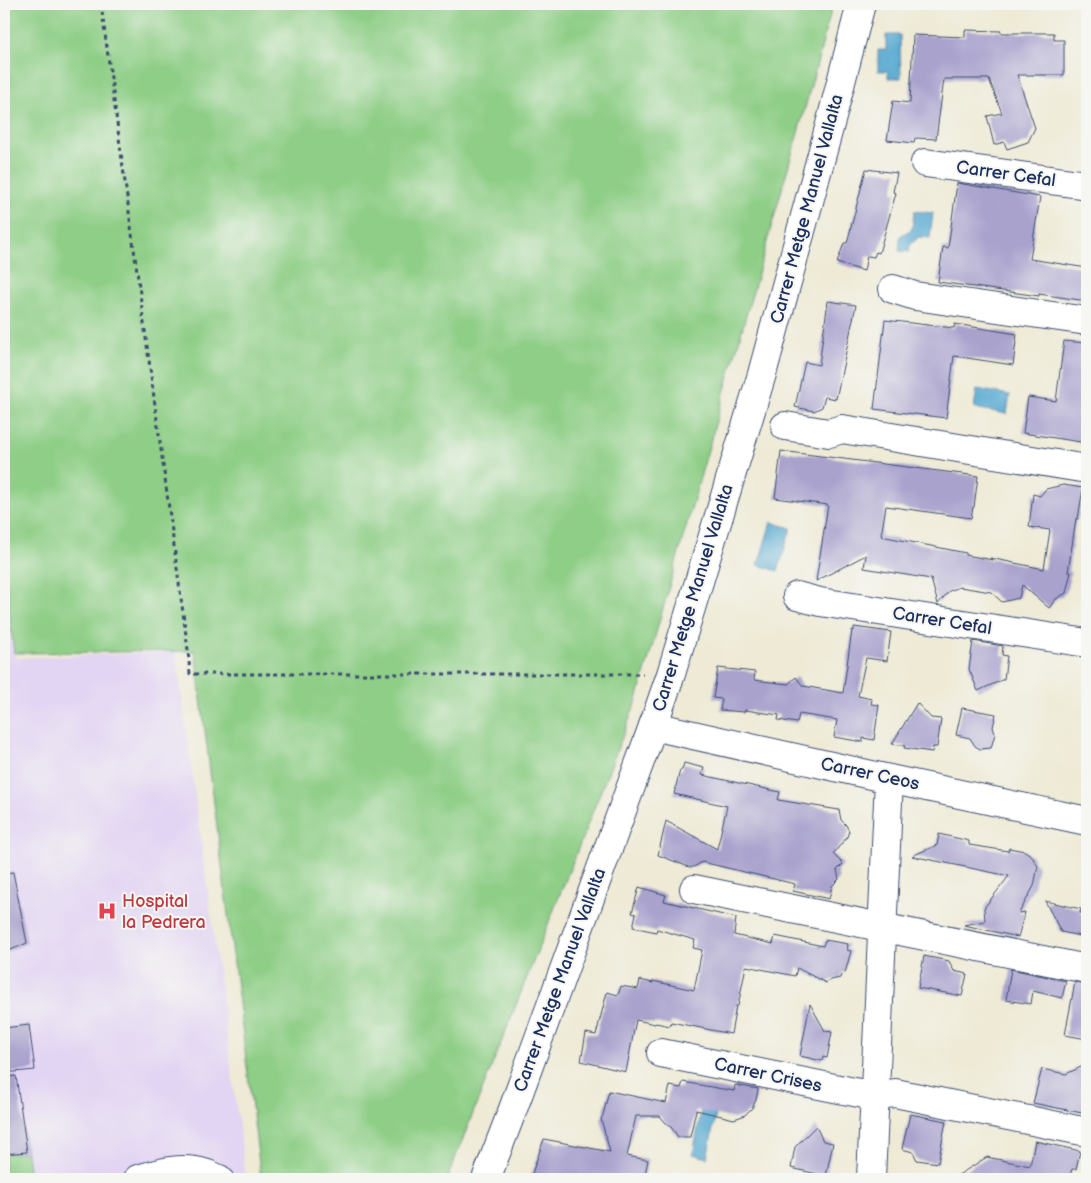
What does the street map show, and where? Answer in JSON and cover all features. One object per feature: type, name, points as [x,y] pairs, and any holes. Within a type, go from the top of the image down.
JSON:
[{"type":"street","name":"Carrer Metge Manuel Vallalta","points":[[486,1179],[671,674],[762,374],[861,4]]},
{"type":"street","name":"Carrer Cefal","points":[[925,163],[1087,184]]},
{"type":"street","points":[[893,289],[915,296],[1087,321]]},
{"type":"street","points":[[785,426],[829,433],[842,429],[1087,469]]},
{"type":"street","name":"Carrer Cefal","points":[[797,596],[820,602],[1087,643]]},
{"type":"street","name":"Carrer Ceos","points":[[653,726],[1087,821]]},
{"type":"street","points":[[870,1179],[889,779]]},
{"type":"street","points":[[694,889],[1087,969]]},
{"type":"street","name":"Carrer Crises","points":[[661,1053],[874,1096],[895,1093],[1087,1132]]},
{"type":"street","points":[[138,1179],[168,1172],[188,1170],[204,1173],[219,1179]]},
{"type":"path","points":[[102,4],[190,674],[671,674]]},
{"type":"shaded area","name":"Hospital la Pedrera","points":[[4,572],[14,653],[17,658],[176,652],[246,1179],[4,1179]]},
{"type":"green space","points":[[4,4],[833,4],[637,700],[447,1179],[261,1179],[195,651],[14,653],[4,561]]},
{"type":"green space","points":[[27,1152],[30,1179],[8,1179],[4,1173],[4,1154]]},
{"type":"water","points":[[886,35],[900,35],[901,78],[888,78],[888,71],[878,71],[878,50],[886,50]]},
{"type":"water","points":[[914,211],[933,213],[930,238],[919,237],[910,245],[909,252],[899,251],[900,236],[912,229]]},
{"type":"water","points":[[977,389],[1010,395],[1007,414],[974,408]]},
{"type":"water","points":[[771,522],[791,528],[778,571],[758,565]]},
{"type":"water","points":[[704,1096],[719,1100],[707,1158],[693,1154]]},
{"type":"building","points":[[965,30],[1001,31],[1001,33],[1054,33],[1054,40],[1064,40],[1064,75],[1017,75],[1035,128],[1028,142],[1007,149],[1004,142],[994,145],[987,116],[1002,113],[989,79],[944,79],[936,139],[915,138],[914,143],[887,140],[893,101],[910,103],[913,35],[965,37]]},
{"type":"building","points":[[866,169],[897,173],[893,192],[896,193],[879,253],[876,252],[874,257],[867,256],[864,271],[837,263],[844,243],[847,243]]},
{"type":"building","points":[[957,183],[1040,197],[1030,259],[1087,268],[1087,301],[938,282],[943,247],[948,248]]},
{"type":"building","points":[[828,301],[856,305],[836,399],[825,397],[822,407],[814,411],[795,407],[805,362],[819,365]]},
{"type":"building","points":[[885,320],[954,328],[955,324],[1017,334],[1013,365],[954,356],[946,418],[874,409]]},
{"type":"building","points":[[1064,341],[1087,343],[1087,443],[1023,433],[1028,397],[1056,401]]},
{"type":"building","points":[[781,451],[978,476],[971,518],[886,506],[881,536],[966,553],[966,555],[1044,569],[1050,530],[1029,527],[1033,494],[1040,496],[1046,489],[1063,485],[1083,488],[1078,519],[1076,519],[1068,572],[1071,572],[1066,593],[1056,599],[1049,608],[1022,585],[1019,598],[1002,602],[991,592],[960,587],[949,591],[938,604],[931,579],[864,568],[866,555],[816,581],[828,505],[775,498]]},
{"type":"building","points":[[854,627],[891,632],[887,661],[866,658],[858,696],[872,699],[871,704],[879,705],[874,740],[863,738],[863,742],[834,737],[837,720],[799,714],[797,723],[778,720],[779,715],[745,710],[744,712],[720,710],[722,699],[713,698],[718,668],[755,672],[754,680],[788,684],[796,677],[803,686],[843,693]]},
{"type":"building","points":[[973,641],[1003,646],[1002,655],[1007,656],[1004,679],[978,691],[969,669]]},
{"type":"building","points":[[917,703],[931,718],[941,719],[937,747],[933,747],[932,752],[904,748],[905,746],[892,744]]},
{"type":"building","points":[[962,708],[996,714],[993,727],[995,734],[991,748],[980,749],[975,746],[970,738],[956,735]]},
{"type":"building","points":[[684,763],[704,768],[702,775],[780,792],[778,800],[839,810],[841,820],[849,831],[847,837],[833,854],[843,864],[837,870],[839,879],[832,886],[829,899],[793,891],[795,884],[702,862],[694,867],[689,867],[658,855],[666,821],[717,849],[727,806],[674,794],[680,770],[682,770]]},
{"type":"building","points":[[939,834],[969,841],[969,845],[1008,851],[1009,848],[1025,851],[1032,856],[1038,866],[1034,886],[1019,913],[1025,912],[1018,937],[964,925],[985,921],[984,908],[1009,876],[912,856],[937,845]]},
{"type":"building","points":[[13,872],[27,943],[4,953],[4,873]]},
{"type":"building","points":[[639,887],[666,895],[664,901],[736,918],[734,935],[773,944],[775,936],[823,946],[825,940],[848,944],[847,950],[851,951],[845,973],[842,972],[840,978],[826,983],[797,968],[795,976],[746,966],[731,1034],[671,1022],[670,1026],[636,1020],[626,1072],[581,1061],[586,1033],[596,1035],[607,992],[618,995],[621,986],[638,989],[640,980],[694,990],[702,950],[693,948],[695,940],[657,929],[656,932],[633,927],[636,914],[632,913]]},
{"type":"building","points":[[1045,901],[1081,909],[1080,913],[1087,914],[1085,937],[1061,932]]},
{"type":"building","points":[[924,956],[949,961],[954,971],[967,974],[962,996],[918,988]]},
{"type":"building","points":[[1011,969],[1066,981],[1062,998],[1033,991],[1031,1004],[1006,1000]]},
{"type":"building","points":[[1075,982],[1087,984],[1087,1039],[1065,1035]]},
{"type":"building","points":[[810,1004],[825,1031],[832,1032],[827,1058],[823,1057],[822,1061],[800,1056]]},
{"type":"building","points":[[29,1025],[35,1070],[4,1073],[4,1028]]},
{"type":"building","points":[[1085,1065],[1087,1114],[1033,1103],[1042,1069],[1066,1074]]},
{"type":"building","points":[[16,1076],[27,1152],[4,1154],[4,1077]]},
{"type":"building","points":[[683,1082],[734,1091],[735,1085],[758,1089],[752,1108],[740,1117],[734,1119],[696,1110],[690,1137],[678,1137],[660,1116],[636,1116],[627,1156],[648,1160],[644,1179],[530,1179],[544,1139],[610,1152],[601,1119],[609,1091],[666,1103],[670,1086],[681,1088]]},
{"type":"building","points":[[910,1114],[946,1121],[938,1163],[917,1160],[913,1152],[902,1149]]},
{"type":"building","points":[[816,1126],[823,1141],[833,1143],[826,1176],[791,1168],[795,1147]]},
{"type":"building","points":[[1035,1141],[1080,1151],[1076,1169],[1072,1169],[1069,1179],[952,1179],[987,1157],[1030,1166]]},
{"type":"place","name":"Hospital la Pedrera","points":[[107,911]]}]
